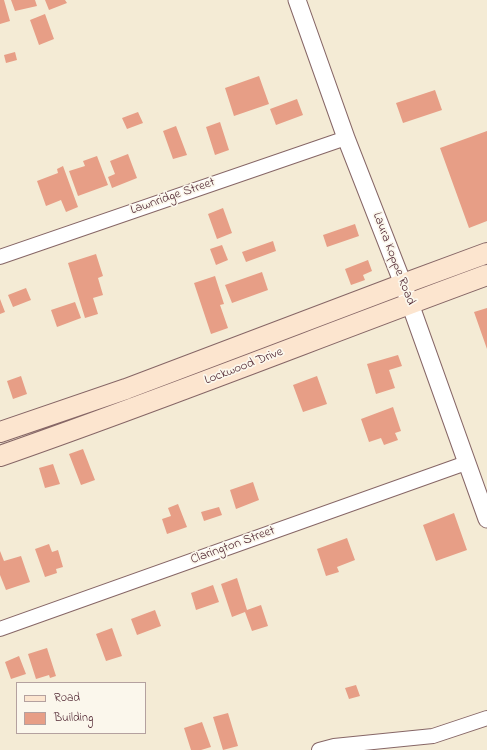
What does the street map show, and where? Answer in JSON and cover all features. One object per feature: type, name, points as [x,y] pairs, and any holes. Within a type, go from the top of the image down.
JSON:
[{"type":"main road","name":"Lockwood Drive","points":[[0,432],[126,389],[403,284],[487,254]]},
{"type":"main road","name":"Lockwood Drive","points":[[0,456],[238,370],[410,303],[487,275]]},
{"type":"street","name":"Laura Koppe Road","points":[[297,0],[346,138],[410,303],[487,519]]},
{"type":"street","name":"Lawnridge Street","points":[[0,257],[346,138]]},
{"type":"street","name":"Clarington Street","points":[[0,629],[466,463]]},
{"type":"street","points":[[319,750],[334,746],[433,736],[487,718]]},
{"type":"building","points":[[0,0],[4,0],[10,21],[0,24]]},
{"type":"building","points":[[11,0],[35,0],[37,6],[15,11]]},
{"type":"building","points":[[45,0],[65,0],[67,3],[49,10]]},
{"type":"building","points":[[45,14],[54,39],[39,45],[30,20]]},
{"type":"building","points":[[15,52],[17,60],[6,63],[4,55]]},
{"type":"building","points":[[259,76],[269,104],[234,116],[225,88]]},
{"type":"building","points":[[435,90],[442,110],[403,123],[396,103]]},
{"type":"building","points":[[297,99],[303,115],[276,125],[270,109]]},
{"type":"building","points":[[138,112],[143,123],[127,129],[122,118]]},
{"type":"building","points":[[220,122],[229,150],[215,155],[206,127]]},
{"type":"building","points":[[176,126],[187,155],[173,159],[163,131]]},
{"type":"building","points":[[487,131],[487,221],[469,228],[440,148]]},
{"type":"building","points":[[128,154],[137,178],[112,188],[108,177],[115,174],[110,161]]},
{"type":"building","points":[[97,156],[108,185],[78,196],[69,171],[85,166],[83,161]]},
{"type":"building","points":[[63,166],[78,207],[66,212],[61,200],[46,206],[37,181],[58,173],[57,169]]},
{"type":"building","points":[[223,208],[232,233],[217,239],[208,214]]},
{"type":"building","points":[[355,224],[359,236],[327,247],[323,235]]},
{"type":"building","points":[[273,241],[276,251],[246,262],[242,252]]},
{"type":"building","points":[[222,245],[228,260],[216,265],[210,249]]},
{"type":"building","points":[[96,254],[103,276],[98,278],[103,295],[93,298],[98,314],[85,318],[68,263]]},
{"type":"building","points":[[368,260],[372,271],[363,275],[365,280],[351,285],[345,269]]},
{"type":"building","points":[[262,272],[268,290],[232,303],[225,285]]},
{"type":"building","points":[[215,276],[224,304],[220,305],[228,328],[211,334],[194,283]]},
{"type":"building","points":[[26,288],[31,300],[13,307],[8,295]]},
{"type":"building","points":[[0,299],[5,312],[0,314]]},
{"type":"building","points":[[75,302],[81,318],[57,327],[51,310]]},
{"type":"building","points":[[487,308],[487,349],[474,312]]},
{"type":"building","points":[[398,355],[402,366],[389,370],[395,388],[376,394],[367,364]]},
{"type":"building","points":[[21,376],[27,394],[13,399],[7,381]]},
{"type":"building","points":[[317,376],[327,404],[303,412],[293,385]]},
{"type":"building","points":[[393,407],[401,431],[395,433],[398,440],[384,445],[381,438],[369,442],[361,419]]},
{"type":"building","points":[[83,449],[95,480],[81,485],[69,454]]},
{"type":"building","points":[[53,464],[60,484],[45,488],[39,468]]},
{"type":"building","points":[[253,482],[259,500],[236,509],[230,490]]},
{"type":"building","points":[[178,504],[187,527],[167,534],[162,519],[171,516],[168,508]]},
{"type":"building","points":[[219,507],[222,515],[204,521],[201,512]]},
{"type":"building","points":[[454,513],[467,550],[436,561],[423,525]]},
{"type":"building","points":[[347,538],[355,560],[337,567],[339,572],[326,576],[317,549]]},
{"type":"building","points":[[49,544],[52,552],[58,550],[63,567],[56,569],[57,573],[45,577],[35,549]]},
{"type":"building","points":[[0,551],[4,561],[21,556],[30,582],[6,590],[0,575]]},
{"type":"building","points":[[237,578],[247,610],[261,605],[268,626],[252,631],[245,612],[232,617],[221,584]]},
{"type":"building","points":[[213,585],[219,602],[196,610],[191,593]]},
{"type":"building","points":[[155,610],[161,626],[137,635],[131,619]]},
{"type":"building","points":[[112,628],[122,656],[106,661],[96,634]]},
{"type":"building","points":[[47,648],[56,676],[50,678],[49,675],[36,679],[28,654]]},
{"type":"building","points":[[19,656],[26,674],[11,679],[5,662]]},
{"type":"building","points":[[356,685],[360,696],[349,699],[345,688]]},
{"type":"building","points":[[228,713],[238,746],[223,750],[213,717]]},
{"type":"building","points":[[202,722],[211,747],[201,750],[191,750],[184,728]]}]
